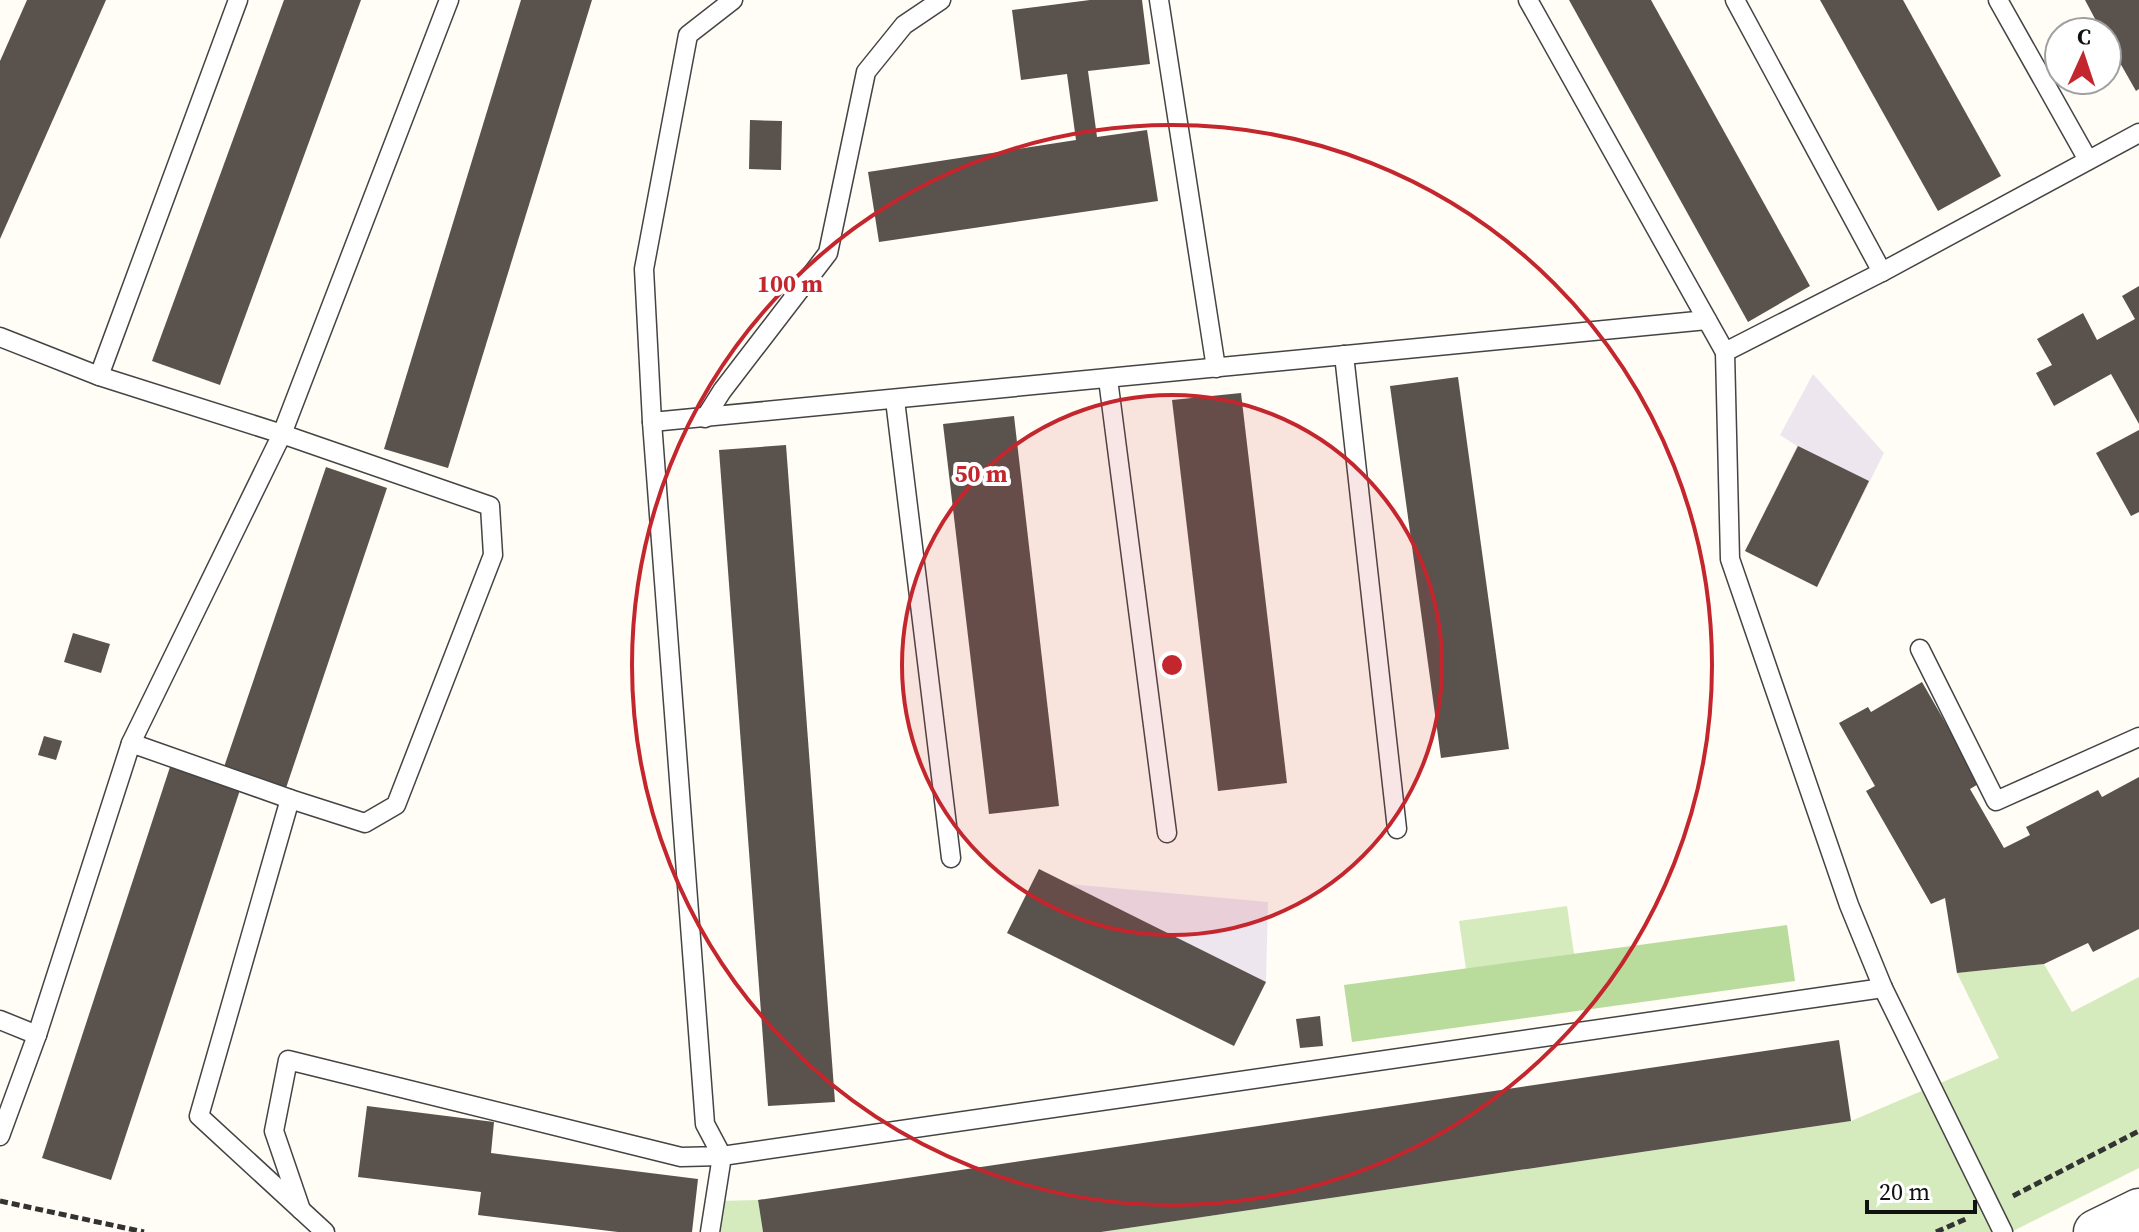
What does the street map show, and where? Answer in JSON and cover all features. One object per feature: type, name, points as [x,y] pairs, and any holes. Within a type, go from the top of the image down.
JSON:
[{"type":"street","points":[[2096,1232],[2139,1211]]},
{"type":"lane","points":[[99,376],[238,0]]},
{"type":"lane","points":[[0,1136],[37,1035],[131,743],[282,434],[449,0]]},
{"type":"lane","points":[[710,1232],[722,1156],[705,1124],[652,422],[644,269],[688,35],[733,0]]},
{"type":"lane","points":[[705,418],[828,253],[843,194],[866,72],[904,25],[941,0]]},
{"type":"lane","points":[[1159,0],[1216,368]]},
{"type":"lane","points":[[1528,0],[1725,352],[1730,559],[1849,905],[1883,988],[2003,1232]]},
{"type":"lane","points":[[1735,0],[1882,272]]},
{"type":"lane","points":[[1998,0],[2088,160]]},
{"type":"lane","points":[[1725,352],[1882,272],[2139,133]]},
{"type":"lane","points":[[652,422],[1707,320]]},
{"type":"lane","points":[[0,337],[99,376],[282,434],[490,506],[493,555],[396,805],[365,823],[131,743]]},
{"type":"lane","points":[[1344,355],[1397,829]]},
{"type":"lane","points":[[1108,379],[1167,833]]},
{"type":"lane","points":[[895,400],[951,858]]},
{"type":"lane","points":[[1920,649],[1996,801],[2139,737]]},
{"type":"lane","points":[[290,799],[199,1116],[325,1232]]},
{"type":"lane","points":[[301,1210],[274,1131],[288,1060],[681,1157],[722,1156],[1883,988]]},
{"type":"lane","points":[[0,1020],[37,1035]]},
{"type":"path","points":[[1936,1232],[1990,1208],[2139,1131]]},
{"type":"path","points":[[0,1201],[144,1232]]},
{"type":"shaded area","points":[[1813,374],[1884,453],[1817,587],[1745,551],[1797,446],[1780,435]]},
{"type":"shaded area","points":[[1039,869],[1068,884],[1268,902],[1266,982],[1234,1046],[1007,933]]},
{"type":"green space","points":[[1567,906],[1574,954],[1466,969],[1459,921]]},
{"type":"green space","points":[[1787,925],[1795,981],[1352,1042],[1344,985]]},
{"type":"green space","points":[[2044,964],[2072,1012],[2139,977],[2139,1168],[2011,1232],[1101,1232],[1851,1121],[1999,1058],[1957,973]]},
{"type":"green space","points":[[758,1200],[763,1232],[717,1232],[720,1201]]},
{"type":"building","points":[[27,0],[106,0],[0,239],[0,61]]},
{"type":"building","points":[[284,0],[361,0],[220,385],[152,361]]},
{"type":"building","points":[[521,0],[592,0],[448,468],[384,449]]},
{"type":"building","points":[[1090,0],[1142,0],[1150,64],[1088,71],[1097,137],[1147,130],[1158,201],[879,242],[868,172],[1076,140],[1067,74],[1021,80],[1012,10]]},
{"type":"building","points":[[1569,0],[1651,0],[1810,286],[1748,322]]},
{"type":"building","points":[[1820,0],[1903,0],[2001,176],[1938,211]]},
{"type":"building","points":[[2085,0],[2139,0],[2139,89],[2136,91],[2123,68],[2123,16],[2094,16]]},
{"type":"building","points":[[750,120],[782,121],[781,170],[749,169]]},
{"type":"building","points":[[2139,286],[2139,424],[2111,374],[2054,406],[2036,373],[2052,365],[2037,339],[2083,313],[2097,340],[2135,319],[2122,296]]},
{"type":"building","points":[[1458,377],[1509,749],[1441,758],[1390,386]]},
{"type":"building","points":[[1241,393],[1287,783],[1218,791],[1172,400]]},
{"type":"building","points":[[1014,416],[1059,806],[989,814],[943,424]]},
{"type":"building","points":[[2139,430],[2139,512],[2131,516],[2096,453]]},
{"type":"building","points":[[786,445],[835,1102],[768,1106],[719,450]]},
{"type":"building","points":[[1798,446],[1869,481],[1817,587],[1745,551]]},
{"type":"building","points":[[326,467],[387,488],[286,788],[224,767]]},
{"type":"building","points":[[73,633],[110,644],[101,673],[64,662]]},
{"type":"building","points":[[1922,682],[1980,783],[1970,789],[2004,848],[2030,835],[2026,827],[2098,790],[2102,797],[2139,777],[2139,929],[2093,952],[2088,943],[2044,964],[1957,973],[1945,898],[1931,904],[1866,791],[1875,786],[1839,723],[1868,707],[1871,712]]},
{"type":"building","points":[[44,736],[62,741],[56,760],[38,755]]},
{"type":"building","points":[[170,767],[240,790],[111,1180],[42,1158]]},
{"type":"building","points":[[1039,869],[1266,982],[1234,1046],[1007,933]]},
{"type":"building","points":[[1320,1016],[1323,1046],[1300,1048],[1296,1019]]},
{"type":"building","points":[[1839,1040],[1851,1121],[1101,1232],[763,1232],[758,1200]]},
{"type":"building","points":[[367,1106],[494,1122],[491,1153],[698,1179],[692,1232],[618,1232],[478,1215],[481,1192],[358,1177]]}]
